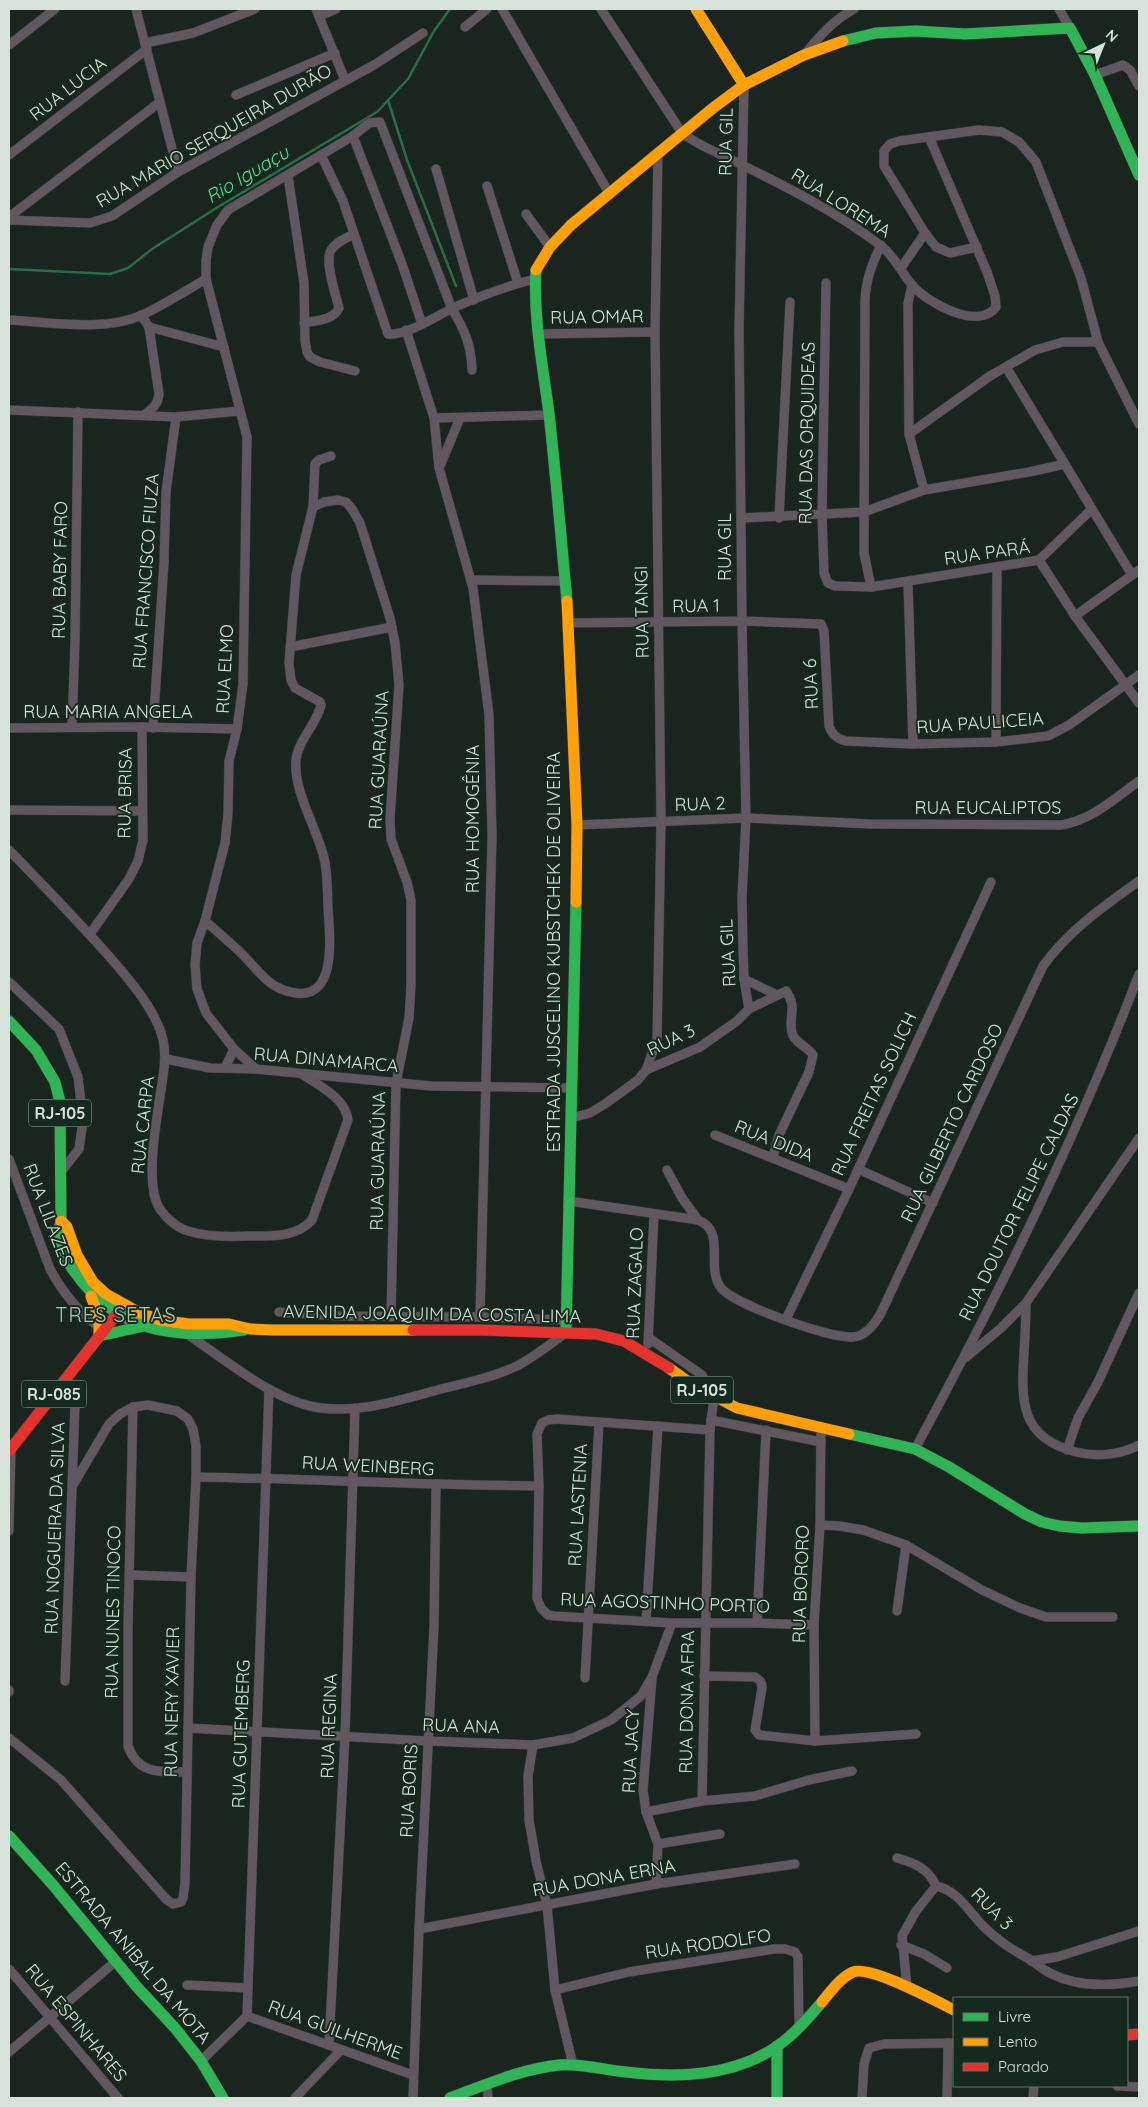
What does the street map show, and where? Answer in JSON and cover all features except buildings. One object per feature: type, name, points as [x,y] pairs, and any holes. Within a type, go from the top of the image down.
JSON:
[{"type":"street","points":[[9,45],[55,9]]},
{"type":"street","points":[[136,9],[178,172]]},
{"type":"street","points":[[146,46],[193,33],[255,9]]},
{"type":"street","points":[[336,9],[317,12],[345,80]]},
{"type":"street","points":[[465,27],[487,9]]},
{"type":"street","points":[[502,9],[609,193]]},
{"type":"street","points":[[601,9],[682,133]]},
{"type":"street","points":[[696,9],[744,85]]},
{"type":"street","points":[[804,55],[821,34],[834,22],[854,9]]},
{"type":"street","points":[[1059,9],[1095,75],[1139,175]]},
{"type":"street","name":"ESTRADA JUSCELINO KUBSTCHEK DE OLIVEIRA","points":[[566,1326],[577,825],[568,623],[549,415],[538,334],[535,280],[538,265],[550,247],[571,225],[682,133],[744,85],[804,55],[840,42],[876,33],[916,31],[965,34],[1070,28]]},
{"type":"street","name":"RUA MARIO SERQUEIRA DURÃO","points":[[9,219],[90,223],[112,216],[178,172],[382,60],[423,33]]},
{"type":"street","name":"RUA LUCIA","points":[[9,155],[146,46]]},
{"type":"street","points":[[236,95],[335,53]]},
{"type":"street","points":[[1095,75],[1123,65],[1130,70],[1139,86]]},
{"type":"street","points":[[733,68],[758,78]]},
{"type":"street","name":"RUA GIL","points":[[744,85],[738,329],[746,818],[742,898],[744,980],[749,1009]]},
{"type":"street","points":[[9,219],[160,102]]},
{"type":"street","name":"RUA ELMO","points":[[256,1069],[234,1049],[206,1013],[197,989],[194,965],[197,943],[205,921],[225,843],[228,814],[229,761],[237,730],[243,684],[247,449],[244,425],[206,279],[208,247],[221,217],[241,202],[353,136],[369,123],[376,121],[382,124],[452,308]]},
{"type":"street","points":[[929,137],[977,247],[950,253],[943,252],[936,247],[925,233],[884,166],[882,157],[890,144],[929,137],[979,130],[1002,132],[1020,142],[1036,162],[1081,278],[1098,342],[1139,424]]},
{"type":"street","name":"RUA LOREMA","points":[[682,133],[699,144],[742,164],[842,219],[881,245],[901,268],[912,285],[931,300],[951,311],[969,316],[987,315],[996,307],[995,296],[977,247]]},
{"type":"street","points":[[353,136],[402,264],[422,324]]},
{"type":"street","name":"RUA TANGI","points":[[646,1070],[657,1040],[661,822],[655,332],[658,152]]},
{"type":"street","points":[[321,155],[343,201],[386,332],[390,335],[422,324],[452,308],[518,283],[535,280]]},
{"type":"street","points":[[436,169],[474,300]]},
{"type":"street","points":[[288,176],[304,283],[305,340],[310,356],[320,362],[355,371]]},
{"type":"street","points":[[487,186],[518,283]]},
{"type":"street","points":[[526,214],[550,247]]},
{"type":"street","points":[[901,268],[925,233]]},
{"type":"street","points":[[304,323],[329,318],[337,313],[339,308],[329,264],[329,255],[338,243],[354,234]]},
{"type":"street","points":[[871,588],[864,553],[866,283],[870,266],[881,245]]},
{"type":"street","points":[[9,320],[94,324],[111,322],[141,315],[206,279]]},
{"type":"street","name":"RUA DAS ORQUIDEAS","points":[[826,283],[822,515],[824,572],[828,583]]},
{"type":"street","points":[[912,285],[908,304],[910,434],[924,490]]},
{"type":"street","points":[[779,518],[790,302]]},
{"type":"street","points":[[452,308],[469,342],[472,370]]},
{"type":"street","points":[[141,315],[149,327],[159,394],[158,401],[154,407],[144,415]]},
{"type":"street","points":[[149,327],[224,347]]},
{"type":"street","name":"RUA HOMOGÊNIA","points":[[406,330],[434,418],[439,468],[471,580],[489,724],[492,836],[484,1087],[480,1317]]},
{"type":"street","name":"RUA OMAR","points":[[538,334],[655,332]]},
{"type":"street","points":[[910,434],[990,376],[1035,350],[1049,344],[1063,342],[1098,342]]},
{"type":"street","points":[[1006,367],[1092,509],[1136,573],[1075,616]]},
{"type":"street","points":[[9,410],[176,418],[239,411]]},
{"type":"street","name":"RUA BABY FARO","points":[[72,727],[78,412]]},
{"type":"street","points":[[434,418],[549,415]]},
{"type":"street","name":"RUA FRANCISCO FIUZA","points":[[153,728],[164,562],[166,492],[176,418]]},
{"type":"street","points":[[439,468],[460,418]]},
{"type":"street","points":[[205,921],[240,952],[265,979],[280,989],[306,993],[322,984],[329,964],[330,942],[325,860],[302,795],[297,775],[296,760],[321,705],[320,702],[295,688],[291,680],[290,647],[296,575],[313,507],[315,464],[319,460],[331,456]]},
{"type":"street","points":[[741,518],[779,518],[864,512],[924,490],[1030,472],[1065,464]]},
{"type":"street","name":"RUA GUARAÚNA","points":[[313,507],[324,502],[338,500],[346,502],[360,522],[392,626],[399,685],[392,766],[391,832],[397,858],[407,882],[411,900],[411,985],[409,1018],[396,1083],[391,1317]]},
{"type":"street","points":[[1039,560],[1092,509]]},
{"type":"street","name":"RUA PARÁ","points":[[828,583],[834,586],[871,588],[1039,560],[1075,616],[1139,703]]},
{"type":"street","points":[[996,742],[997,567]]},
{"type":"street","points":[[471,580],[565,581]]},
{"type":"street","points":[[908,582],[913,744]]},
{"type":"street","name":"RUA 1","points":[[568,623],[742,621],[817,623],[823,627]]},
{"type":"street","points":[[290,647],[392,626]]},
{"type":"street","name":"RUA 6","points":[[823,627],[829,726],[836,737]]},
{"type":"street","name":"RUA PAULICEIA","points":[[836,737],[846,741],[913,744],[996,742],[1048,736],[1057,733],[1139,675]]},
{"type":"street","name":"RUA MARIA ANGELA","points":[[9,728],[142,727],[237,730]]},
{"type":"street","name":"RUA BRISA","points":[[90,934],[129,878],[138,861],[142,840],[142,727]]},
{"type":"street","name":"RUA EUCALIPTOS","points":[[825,822],[1061,825],[1090,817],[1139,781]]},
{"type":"street","points":[[9,810],[142,811]]},
{"type":"street","name":"RUA 2","points":[[577,825],[746,818],[825,822]]},
{"type":"street","name":"RUA CARPA","points":[[9,850],[90,934],[124,974],[159,1026],[166,1059],[154,1149],[153,1184],[156,1202],[163,1213],[177,1226],[187,1231],[216,1236],[285,1234],[305,1227],[312,1220],[348,1120],[344,1106],[339,1100],[302,1074]]},
{"type":"street","name":"RUA GILBERTO CARDOSO","points":[[667,1170],[682,1198],[698,1220],[706,1223],[712,1231],[714,1267],[722,1290],[766,1314],[830,1335],[855,1337],[871,1327],[881,1313],[1043,966],[1058,945],[1080,925],[1139,881]]},
{"type":"street","name":"RUA FREITAS SOLICH","points":[[786,1319],[849,1189],[991,882]]},
{"type":"street","name":"RUA DOUTOR FELIPE CALDAS","points":[[915,1449],[963,1359],[1068,1146],[1116,1034],[1139,974]]},
{"type":"street","points":[[744,980],[777,995]]},
{"type":"street","points":[[9,982],[59,1029],[78,1077],[83,1122],[79,1149],[61,1173]]},
{"type":"street","name":"RUA 3","points":[[572,1118],[590,1113],[638,1080],[646,1070],[700,1046],[737,1021],[749,1009],[786,991],[792,1003],[791,1032],[793,1037],[813,1055],[809,1072],[782,1129],[774,1158]]},
{"type":"street","name":"AVENIDA JOAQUIM DA COSTA LIMA","points":[[9,1021],[36,1050],[55,1082],[60,1102],[61,1221],[58,1233],[63,1254],[76,1278],[91,1296],[116,1315],[144,1326],[163,1331],[188,1334],[227,1333],[250,1329],[481,1330],[566,1326],[624,1341],[648,1354],[690,1383],[737,1408],[915,1449],[937,1459],[1045,1524],[1065,1528],[1087,1529],[1139,1526]]},
{"type":"street","points":[[225,1068],[234,1049]]},
{"type":"street","name":"RUA DINAMARCA","points":[[166,1059],[210,1068],[256,1069],[396,1083],[572,1088]]},
{"type":"street","name":"RUA DIDA","points":[[715,1135],[849,1189]]},
{"type":"street","points":[[963,1359],[1001,1328],[1026,1303],[1139,1139]]},
{"type":"street","name":"RUA LILAZES","points":[[9,1159],[50,1269],[59,1285],[77,1308],[99,1331]]},
{"type":"street","points":[[858,1169],[933,1203]]},
{"type":"street","points":[[569,1201],[698,1220]]},
{"type":"street","name":"RUA ZAGALO","points":[[648,1354],[654,1214]]},
{"type":"street","name":"AVENIDA JOAQUIM DA COSTA LIMA","points":[[61,1221],[67,1227],[77,1255],[93,1282],[106,1294],[140,1313],[160,1320],[188,1324],[229,1324],[250,1329]]},
{"type":"street","points":[[1067,1450],[1078,1418],[1098,1382],[1139,1293]]},
{"type":"street","points":[[106,1294],[116,1315],[140,1313]]},
{"type":"street","points":[[91,1296],[96,1307],[99,1331],[144,1326]]},
{"type":"street","points":[[1026,1303],[1022,1386],[1023,1404],[1028,1415],[1042,1434],[1053,1444],[1067,1450],[1096,1455],[1114,1453],[1139,1444]]},
{"type":"street","points":[[279,1312],[339,1316],[480,1317],[566,1326]]},
{"type":"street","name":"RJ-085","points":[[10,1450],[67,1377],[99,1331],[116,1315]]},
{"type":"street","points":[[339,1316],[341,1330]]},
{"type":"street","points":[[188,1334],[269,1389],[310,1406],[334,1409],[355,1408],[396,1401],[485,1378],[517,1366],[541,1350],[566,1326]]},
{"type":"street","points":[[649,1338],[699,1372],[714,1397]]},
{"type":"street","name":"RUA NOGUEIRA DA SILVA","points":[[65,1681],[75,1406],[67,1377]]},
{"type":"street","name":"RUA GUTEMBERG","points":[[247,2016],[269,1389]]},
{"type":"street","name":"RUA DONA AFRA","points":[[702,1801],[704,1623],[710,1425],[714,1397]]},
{"type":"street","name":"RUA NERY XAVIER","points":[[9,1738],[61,1780],[166,1899],[173,1904],[181,1902],[184,1891],[196,1446],[193,1429],[188,1419],[177,1411],[148,1406],[133,1407]]},
{"type":"street","points":[[73,1485],[109,1424],[120,1414],[133,1407]]},
{"type":"street","name":"RUA NUNES TINOCO","points":[[133,1407],[128,1627],[128,1746],[132,1758],[139,1765],[150,1770],[187,1772]]},
{"type":"street","name":"RUA REGINA","points":[[329,2045],[345,1736],[355,1408]]},
{"type":"street","name":"RUA AGOSTINHO PORTO","points":[[599,1423],[557,1419],[548,1420],[542,1423],[537,1434],[539,1486],[537,1598],[541,1608],[548,1615],[672,1623],[814,1625]]},
{"type":"street","points":[[599,1423],[658,1426],[710,1425],[766,1430],[820,1442]]},
{"type":"street","name":"RUA LASTENIA","points":[[585,1678],[599,1423]]},
{"type":"street","points":[[646,1621],[658,1426]]},
{"type":"street","name":"RUA BORORO","points":[[815,1741],[814,1625],[820,1525],[821,1428]]},
{"type":"street","points":[[758,1623],[766,1430]]},
{"type":"street","points":[[9,1531],[10,1450]]},
{"type":"street","name":"RUA WEINBERG","points":[[196,1477],[353,1480],[436,1485],[539,1486]]},
{"type":"street","name":"RUA BORIS","points":[[413,2098],[419,1928],[434,1626],[436,1485]]},
{"type":"street","points":[[820,1525],[863,1530],[906,1545],[988,1593],[1020,1608],[1046,1617],[1112,1618]]},
{"type":"street","points":[[897,1611],[906,1545]]},
{"type":"street","points":[[130,1575],[191,1577]]},
{"type":"street","name":"RUA ANA","points":[[188,1728],[428,1742],[533,1745],[572,1738],[611,1720],[641,1696],[652,1677],[672,1623]]},
{"type":"street","points":[[704,1676],[755,1677],[762,1684],[756,1733],[815,1741],[916,1734]]},
{"type":"street","name":"RUA JACY","points":[[652,1677],[643,1790],[646,1812],[658,1844],[656,1884]]},
{"type":"street","points":[[533,1745],[528,1776],[529,1820],[536,1861],[547,1905],[555,1990],[572,2065]]},
{"type":"street","points":[[646,1812],[702,1801],[755,1796],[809,1780],[852,1771]]},
{"type":"street","points":[[658,1844],[720,1834]]},
{"type":"street","name":"ESTRADA ANIBAL DA MOTA","points":[[9,1836],[137,1987],[175,2028],[201,2061],[223,2098]]},
{"type":"street","points":[[897,1858],[918,1866],[927,1872],[933,1889],[907,1924],[902,1936],[901,1945],[907,1987]]},
{"type":"street","name":"RUA DONA ERNA","points":[[419,1928],[656,1884],[795,1864]]},
{"type":"street","name":"RUA 3","points":[[933,1889],[951,1892],[1006,1947],[1048,1972],[1070,1981],[1105,1984],[1139,1981]]},
{"type":"street","points":[[1031,1961],[1057,1957],[1139,1931]]},
{"type":"street","points":[[901,1945],[924,1954],[947,1968]]},
{"type":"street","name":"RUA RODOLFO","points":[[555,1990],[629,1972],[774,1949],[785,1949],[795,1952],[798,1957],[799,2025]]},
{"type":"street","points":[[9,2052],[116,1961]]},
{"type":"street","name":"RUA ESPINHARES","points":[[9,1969],[118,2098]]},
{"type":"street","points":[[450,2098],[535,2069],[560,2065],[689,2076],[715,2073],[739,2065],[777,2046],[842,1979],[855,1971],[878,1974],[953,2010]]},
{"type":"street","points":[[186,1985],[248,1988]]},
{"type":"street","points":[[201,2061],[247,2016]]},
{"type":"street","name":"RUA GUILHERME","points":[[247,2016],[413,2076]]},
{"type":"street","points":[[862,2098],[864,2064],[867,2052],[874,2046],[951,2043],[951,2077],[947,2098]]},
{"type":"street","points":[[777,2046],[777,2098]]},
{"type":"street","points":[[295,2098],[341,2050]]},
{"type":"street","points":[[487,2086],[488,2098]]},
{"type":"waterway","name":"Rio Iguaçu","points":[[9,269],[110,274],[128,268],[152,249],[218,207],[377,112],[408,79],[434,31],[450,9]]},
{"type":"waterway","points":[[388,100],[407,160],[456,286]]},
{"type":"traffic: fast","points":[[843,41],[876,33],[916,31],[965,34],[1070,28],[1095,75],[1139,175]]},
{"type":"traffic: fast","points":[[536,270],[537,324],[552,437],[567,601]]},
{"type":"traffic: fast","points":[[566,1332],[576,902]]},
{"type":"traffic: fast","points":[[9,1021],[36,1050],[55,1082],[60,1102],[61,1221],[59,1241],[63,1254],[74,1271],[91,1291],[109,1307],[128,1319],[149,1327],[171,1332],[194,1334],[244,1330]]},
{"type":"traffic: fast","points":[[99,1336],[144,1326]]},
{"type":"traffic: fast","points":[[849,1434],[915,1449],[949,1467],[1025,1514],[1042,1522],[1082,1528],[1139,1526]]},
{"type":"traffic: fast","points":[[9,1836],[53,1885],[137,1987],[175,2028],[201,2061],[223,2098]]},
{"type":"traffic: fast","points":[[450,2098],[517,2074],[559,2065],[576,2065],[665,2075],[684,2075],[723,2070],[759,2057],[776,2047],[795,2032],[822,2002]]},
{"type":"traffic: fast","points":[[777,2046],[777,2098]]},
{"type":"traffic: slow","points":[[696,9],[744,85]]},
{"type":"traffic: slow","points":[[536,270],[550,247],[571,225],[713,108],[744,85],[804,55],[843,41]]},
{"type":"traffic: slow","points":[[567,601],[577,825],[576,902]]},
{"type":"traffic: slow","points":[[61,1221],[67,1227],[77,1255],[93,1282],[106,1294],[140,1313],[160,1320],[188,1324],[229,1324],[250,1329],[274,1330],[413,1330]]},
{"type":"traffic: slow","points":[[91,1296],[99,1318],[99,1336]]},
{"type":"traffic: slow","points":[[669,1368],[690,1383],[737,1408],[849,1434]]},
{"type":"traffic: slow","points":[[822,2002],[844,1978],[853,1972],[861,1971],[903,1985],[953,2009]]},
{"type":"traffic: jam","points":[[9,1451],[116,1315]]},
{"type":"traffic: jam","points":[[413,1330],[596,1334],[624,1341],[669,1368]]},
{"type":"traffic: jam","points":[[1128,2035],[1139,2034]]},
{"type":"district","name":"TRES SETAS","points":[[116,1315]]}]
